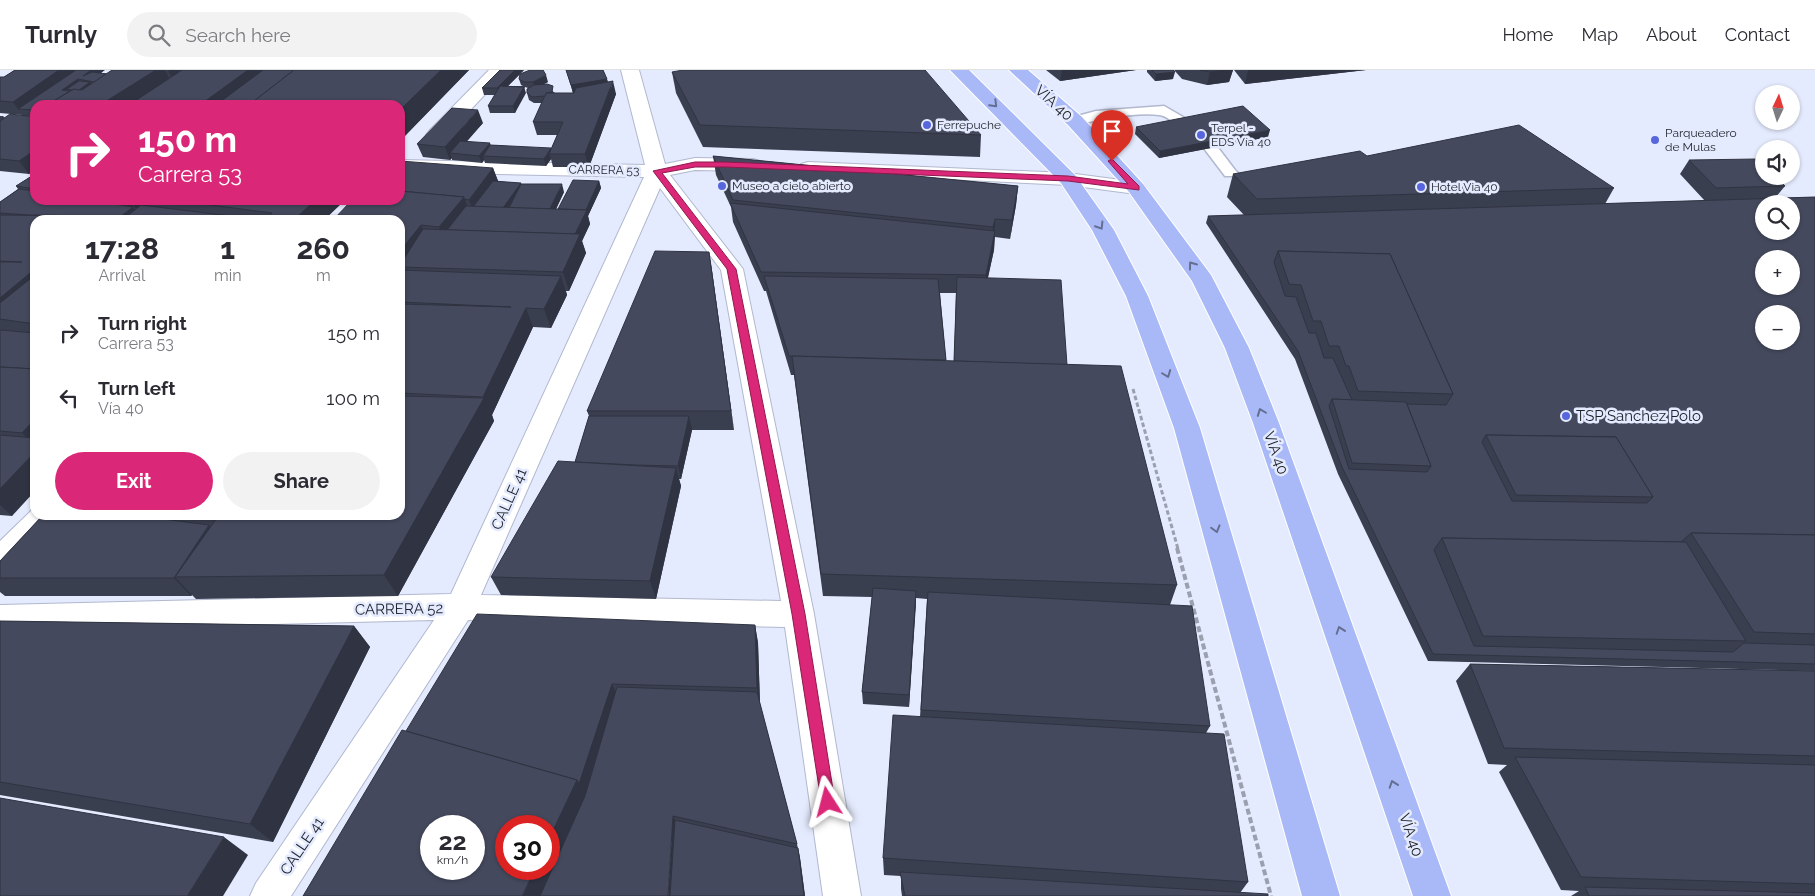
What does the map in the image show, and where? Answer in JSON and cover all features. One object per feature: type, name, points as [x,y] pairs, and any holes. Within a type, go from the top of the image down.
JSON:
[{"type":"highway","points":[[959,70],[1068,179],[1102,230],[1137,296],[1187,428],[1321,896]]},
{"type":"highway","name":"VÍA 40","points":[[1018,70],[1074,121],[1136,188],[1203,280],[1236,348],[1328,594],[1432,896]]},
{"type":"street","points":[[405,165],[499,70]]},
{"type":"street","points":[[630,70],[657,171],[732,269],[799,614],[842,896]]},
{"type":"street","name":"CARRERA 53","points":[[405,168],[657,171],[695,164],[1068,179],[1136,188]]},
{"type":"street","name":"CALLE 41","points":[[269,896],[460,607],[657,171]]},
{"type":"street","points":[[0,559],[41,520]]},
{"type":"street","name":"CARRERA 52","points":[[0,618],[460,607],[799,614]]},
{"type":"lane","points":[[1074,121],[1096,115],[1164,110],[1185,124]]},
{"type":"lane","points":[[1211,148],[1230,174]]},
{"type":"path","points":[[1132,386],[1150,444],[1270,896]]},
{"type":"building","points":[[15,70],[59,70],[13,102],[0,101],[0,77],[4,77]]},
{"type":"building","points":[[76,70],[91,70],[83,76],[92,72],[107,74],[94,82],[78,79],[62,90],[70,91],[55,100],[31,100]]},
{"type":"building","points":[[112,70],[156,70],[108,100],[55,100],[74,89],[82,90]]},
{"type":"building","points":[[182,70],[248,70],[207,100],[137,100]]},
{"type":"building","points":[[263,70],[294,70],[255,100],[223,100]]},
{"type":"building","points":[[294,70],[441,70],[405,105],[405,100],[255,100]]},
{"type":"building","points":[[500,70],[515,70],[497,88],[482,88]]},
{"type":"building","points":[[530,70],[543,70],[546,75],[533,82],[524,82],[519,79],[520,74]]},
{"type":"building","points":[[566,70],[603,70],[607,79],[571,85]]},
{"type":"building","points":[[683,70],[925,70],[981,135],[700,125],[672,72]]},
{"type":"building","points":[[1152,70],[1173,70],[1175,72],[1156,74]]},
{"type":"building","points":[[1200,70],[1227,70],[1210,72]]},
{"type":"building","points":[[79,81],[90,82],[79,90],[67,89]]},
{"type":"building","points":[[613,81],[585,154],[549,154],[563,122],[533,122],[546,93],[574,93],[576,88]]},
{"type":"building","points":[[547,84],[553,86],[552,92],[546,93],[545,96],[532,97],[527,93],[527,89],[534,85]]},
{"type":"building","points":[[500,86],[524,87],[513,106],[488,106]]},
{"type":"building","points":[[30,101],[30,110],[18,109]]},
{"type":"building","name":"Terpel - EDS Vía 40","points":[[1243,106],[1270,130],[1160,151],[1136,127]]},
{"type":"building","points":[[452,108],[478,110],[445,147],[417,144]]},
{"type":"building","points":[[10,114],[30,116],[30,153],[19,161],[0,159],[0,121]]},
{"type":"building","points":[[1519,125],[1614,188],[1257,199],[1233,174],[1360,151],[1367,156]]},
{"type":"building","points":[[460,141],[490,143],[479,156],[450,153]]},
{"type":"building","points":[[490,145],[551,148],[544,159],[483,156]]},
{"type":"building","points":[[713,156],[1018,186],[1012,220],[995,219],[993,227],[733,200]]},
{"type":"building","points":[[1755,159],[1755,185],[1785,186],[1716,188],[1689,160]]},
{"type":"building","points":[[405,161],[493,168],[469,200],[464,199],[464,197],[405,191]]},
{"type":"building","points":[[30,177],[30,188],[16,186]]},
{"type":"building","points":[[573,180],[599,181],[586,210],[558,209]]},
{"type":"building","points":[[493,181],[521,183],[503,208],[473,207]]},
{"type":"building","points":[[521,184],[562,184],[550,209],[509,208]]},
{"type":"building","points":[[19,189],[30,190],[30,205],[120,205],[133,207],[123,215],[29,215],[0,213],[0,202]]},
{"type":"building","points":[[405,191],[464,197],[439,227],[421,225],[405,245],[405,215],[338,215],[347,205],[405,205]]},
{"type":"building","name":"TSP Sanchez Polo","points":[[1800,197],[1815,197],[1815,535],[1691,533],[1681,542],[1442,538],[1434,550],[1474,646],[1733,652],[1744,643],[1815,645],[1815,664],[1433,654],[1342,467],[1298,351],[1208,216],[1755,199],[1755,240],[1800,240]],"holes":[[[1278,251],[1390,254],[1453,394],[1446,405],[1407,404],[1431,466],[1427,472],[1349,469],[1329,406],[1332,399],[1352,400],[1333,358],[1324,358],[1316,333],[1309,333],[1296,297],[1285,296],[1274,262]],[[1486,435],[1616,437],[1653,497],[1647,503],[1512,501],[1482,442]]]},
{"type":"building","points":[[730,203],[995,231],[986,275],[761,272]]},
{"type":"building","points":[[141,205],[222,215],[128,215]]},
{"type":"building","points":[[210,205],[310,205],[299,215],[270,215],[272,213]]},
{"type":"building","points":[[466,206],[587,210],[575,234],[447,230]]},
{"type":"building","points":[[0,215],[30,215],[30,273],[0,298],[0,262],[22,262],[0,261]]},
{"type":"building","points":[[423,229],[580,234],[563,272],[405,267],[405,257]]},
{"type":"building","points":[[655,251],[709,252],[731,411],[587,411]]},
{"type":"building","points":[[1278,251],[1390,254],[1453,394],[1358,391],[1339,346],[1329,346],[1321,321],[1313,321],[1301,285],[1289,284]]},
{"type":"building","points":[[405,270],[561,276],[544,309],[526,308],[483,397],[405,393],[405,304],[511,307],[405,302]]},
{"type":"building","points":[[764,276],[938,279],[946,360],[789,356]]},
{"type":"building","points":[[957,277],[1061,280],[1067,365],[954,361]]},
{"type":"building","points":[[30,279],[30,323],[0,319],[0,303]]},
{"type":"building","points":[[0,330],[30,333],[30,369],[0,367]]},
{"type":"building","points":[[792,356],[1121,366],[1177,585],[821,574]]},
{"type":"building","points":[[0,367],[30,369],[30,424],[22,433],[0,431]]},
{"type":"building","points":[[405,396],[484,398],[384,575],[175,577],[215,520],[405,520]]},
{"type":"building","points":[[1332,399],[1406,402],[1431,466],[1352,463]]},
{"type":"building","points":[[589,416],[689,416],[678,466],[575,462]]},
{"type":"building","points":[[0,435],[30,438],[30,457],[0,489]]},
{"type":"building","points":[[1486,435],[1616,437],[1653,497],[1516,495]]},
{"type":"building","points":[[558,461],[676,468],[650,581],[491,577]]},
{"type":"building","points":[[38,520],[171,520],[209,525],[174,578],[0,578],[0,561]]},
{"type":"building","points":[[1691,533],[1815,535],[1815,634],[1754,632]]},
{"type":"building","points":[[1442,538],[1686,542],[1746,641],[1483,636]]},
{"type":"building","points":[[873,588],[916,591],[909,695],[862,692]]},
{"type":"building","points":[[928,592],[1192,606],[1210,726],[921,710]]},
{"type":"building","points":[[477,614],[755,625],[757,688],[612,684],[579,784],[577,780],[406,731]]},
{"type":"building","points":[[0,621],[354,626],[250,824],[0,782]]},
{"type":"building","points":[[1470,664],[1815,671],[1815,756],[1504,748]]},
{"type":"building","points":[[617,687],[757,692],[797,844],[673,816],[668,896],[540,896],[547,880],[560,880],[560,852],[585,796]]},
{"type":"building","points":[[893,715],[1224,734],[1248,882],[883,858]]},
{"type":"building","points":[[402,730],[577,780],[560,816],[495,815],[495,880],[530,880],[522,896],[303,896]]},
{"type":"building","points":[[1515,757],[1815,765],[1815,884],[1581,877]]},
{"type":"building","points":[[0,798],[224,837],[187,896],[0,896]]},
{"type":"building","points":[[675,820],[798,848],[804,896],[670,896]]},
{"type":"building","points":[[900,872],[1268,894],[1268,896],[905,896]]},
{"type":"building","points":[[1585,887],[1815,893],[1815,896],[1589,896]]},
{"type":"place","name":"Ferrepuche","points":[[927,125]]},
{"type":"place","name":"Terpel - EDS Vía 40","points":[[1201,135]]},
{"type":"place","name":"Parqueadero de Mulas","points":[[1655,140]]},
{"type":"place","name":"Museo a cielo abierto","points":[[722,186]]},
{"type":"place","name":"Hotel Via 40","points":[[1421,187]]},
{"type":"place","name":"TSP Sanchez Polo","points":[[1566,416]]},
{"type":"route","points":[[828,802],[799,614],[732,269],[657,171],[695,164],[725,164],[1068,179],[1136,188],[1112,161]]}]
